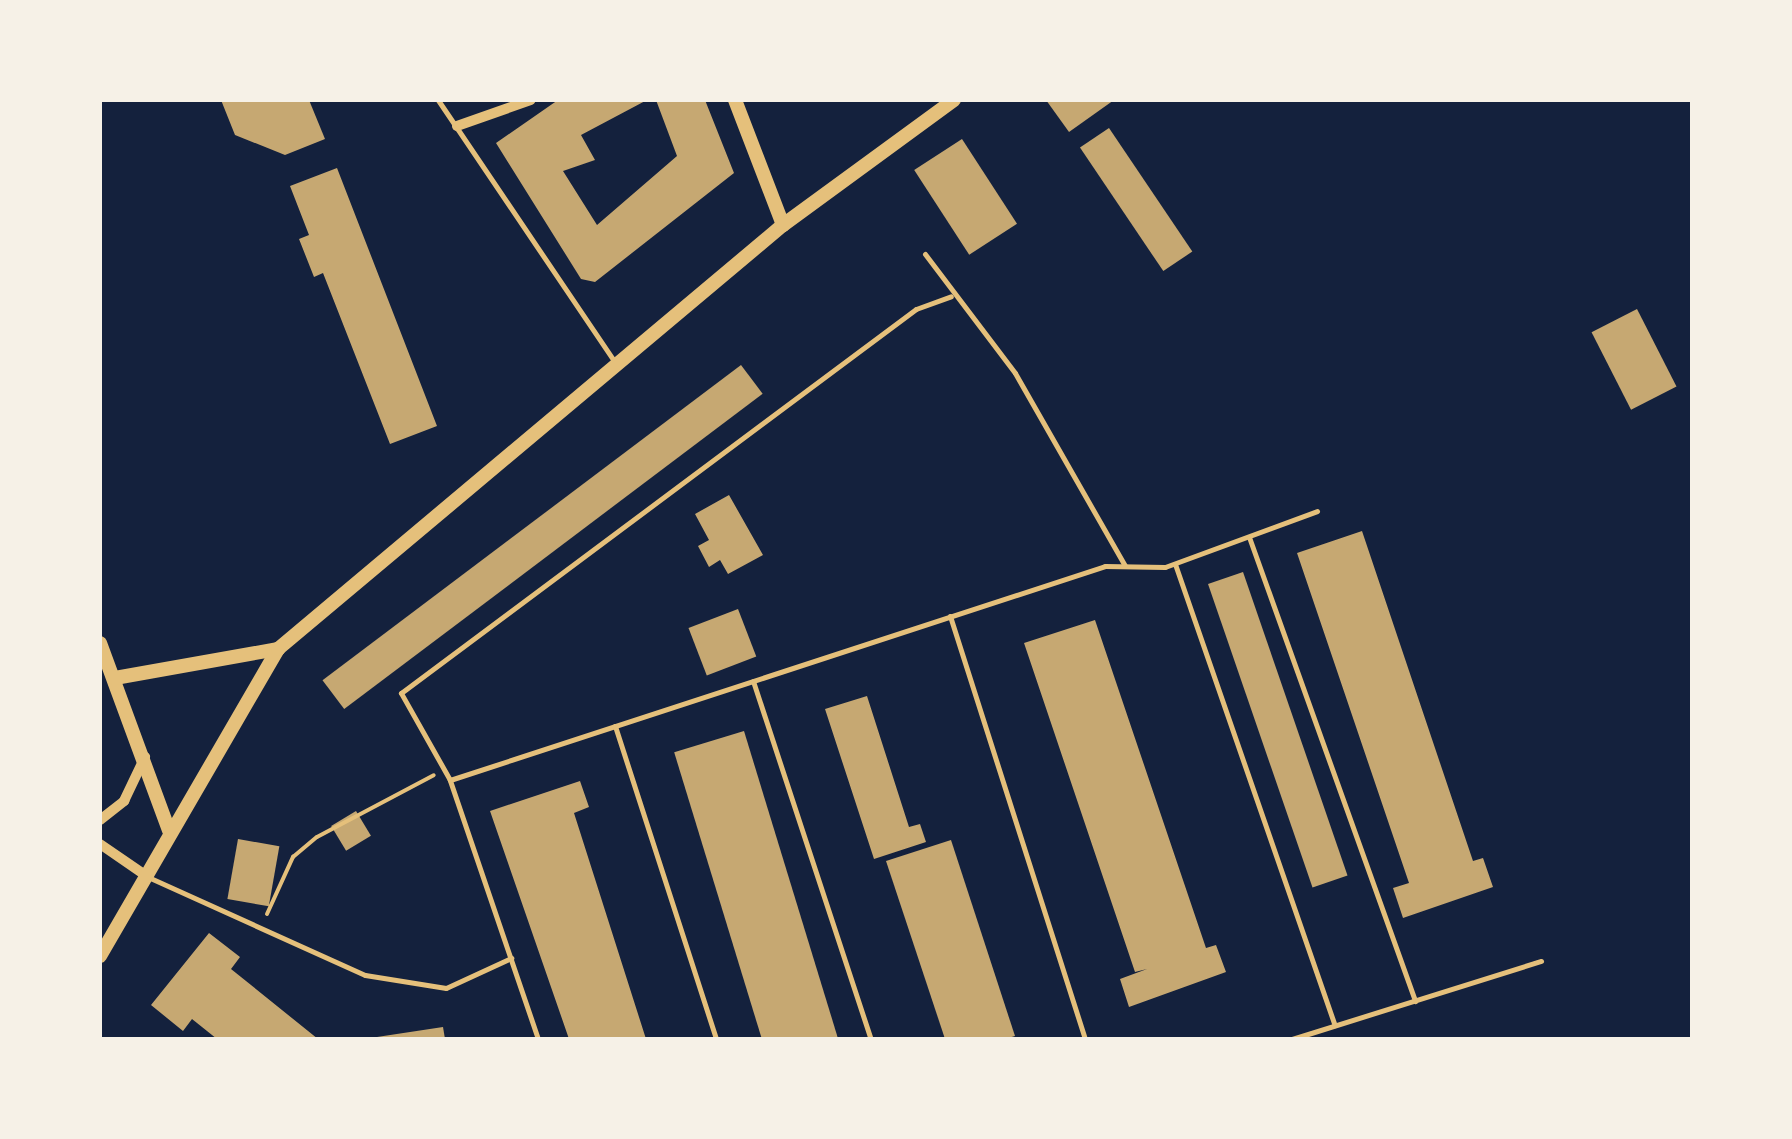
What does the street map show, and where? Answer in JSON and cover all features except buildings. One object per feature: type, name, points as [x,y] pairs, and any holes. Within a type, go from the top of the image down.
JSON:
[{"type":"street","points":[[457,126],[531,100]]},
{"type":"street","points":[[736,100],[783,225]]},
{"type":"street","points":[[100,956],[278,648],[783,225],[954,100]]},
{"type":"street","points":[[100,642],[146,754],[169,831]]},
{"type":"street","points":[[115,678],[278,648]]},
{"type":"street","points":[[100,820],[124,801],[146,754]]},
{"type":"street","points":[[100,844],[144,876]]},
{"type":"lane","points":[[438,100],[617,364]]},
{"type":"lane","points":[[925,254],[952,296],[1015,372],[1125,566]]},
{"type":"lane","points":[[538,1039],[447,768],[402,693],[916,309],[952,296]]},
{"type":"lane","points":[[450,780],[950,616],[1125,566],[1174,564],[1317,511]]},
{"type":"lane","points":[[1249,536],[1414,1001]]},
{"type":"lane","points":[[1174,564],[1335,1026]]},
{"type":"lane","points":[[950,616],[1085,1039]]},
{"type":"lane","points":[[753,680],[871,1039]]},
{"type":"lane","points":[[615,726],[716,1039]]},
{"type":"lane","points":[[144,876],[258,931],[365,976],[446,988],[511,958]]},
{"type":"lane","points":[[1292,1039],[1541,961]]},
{"type":"path","points":[[258,931],[293,857],[447,768]]}]
